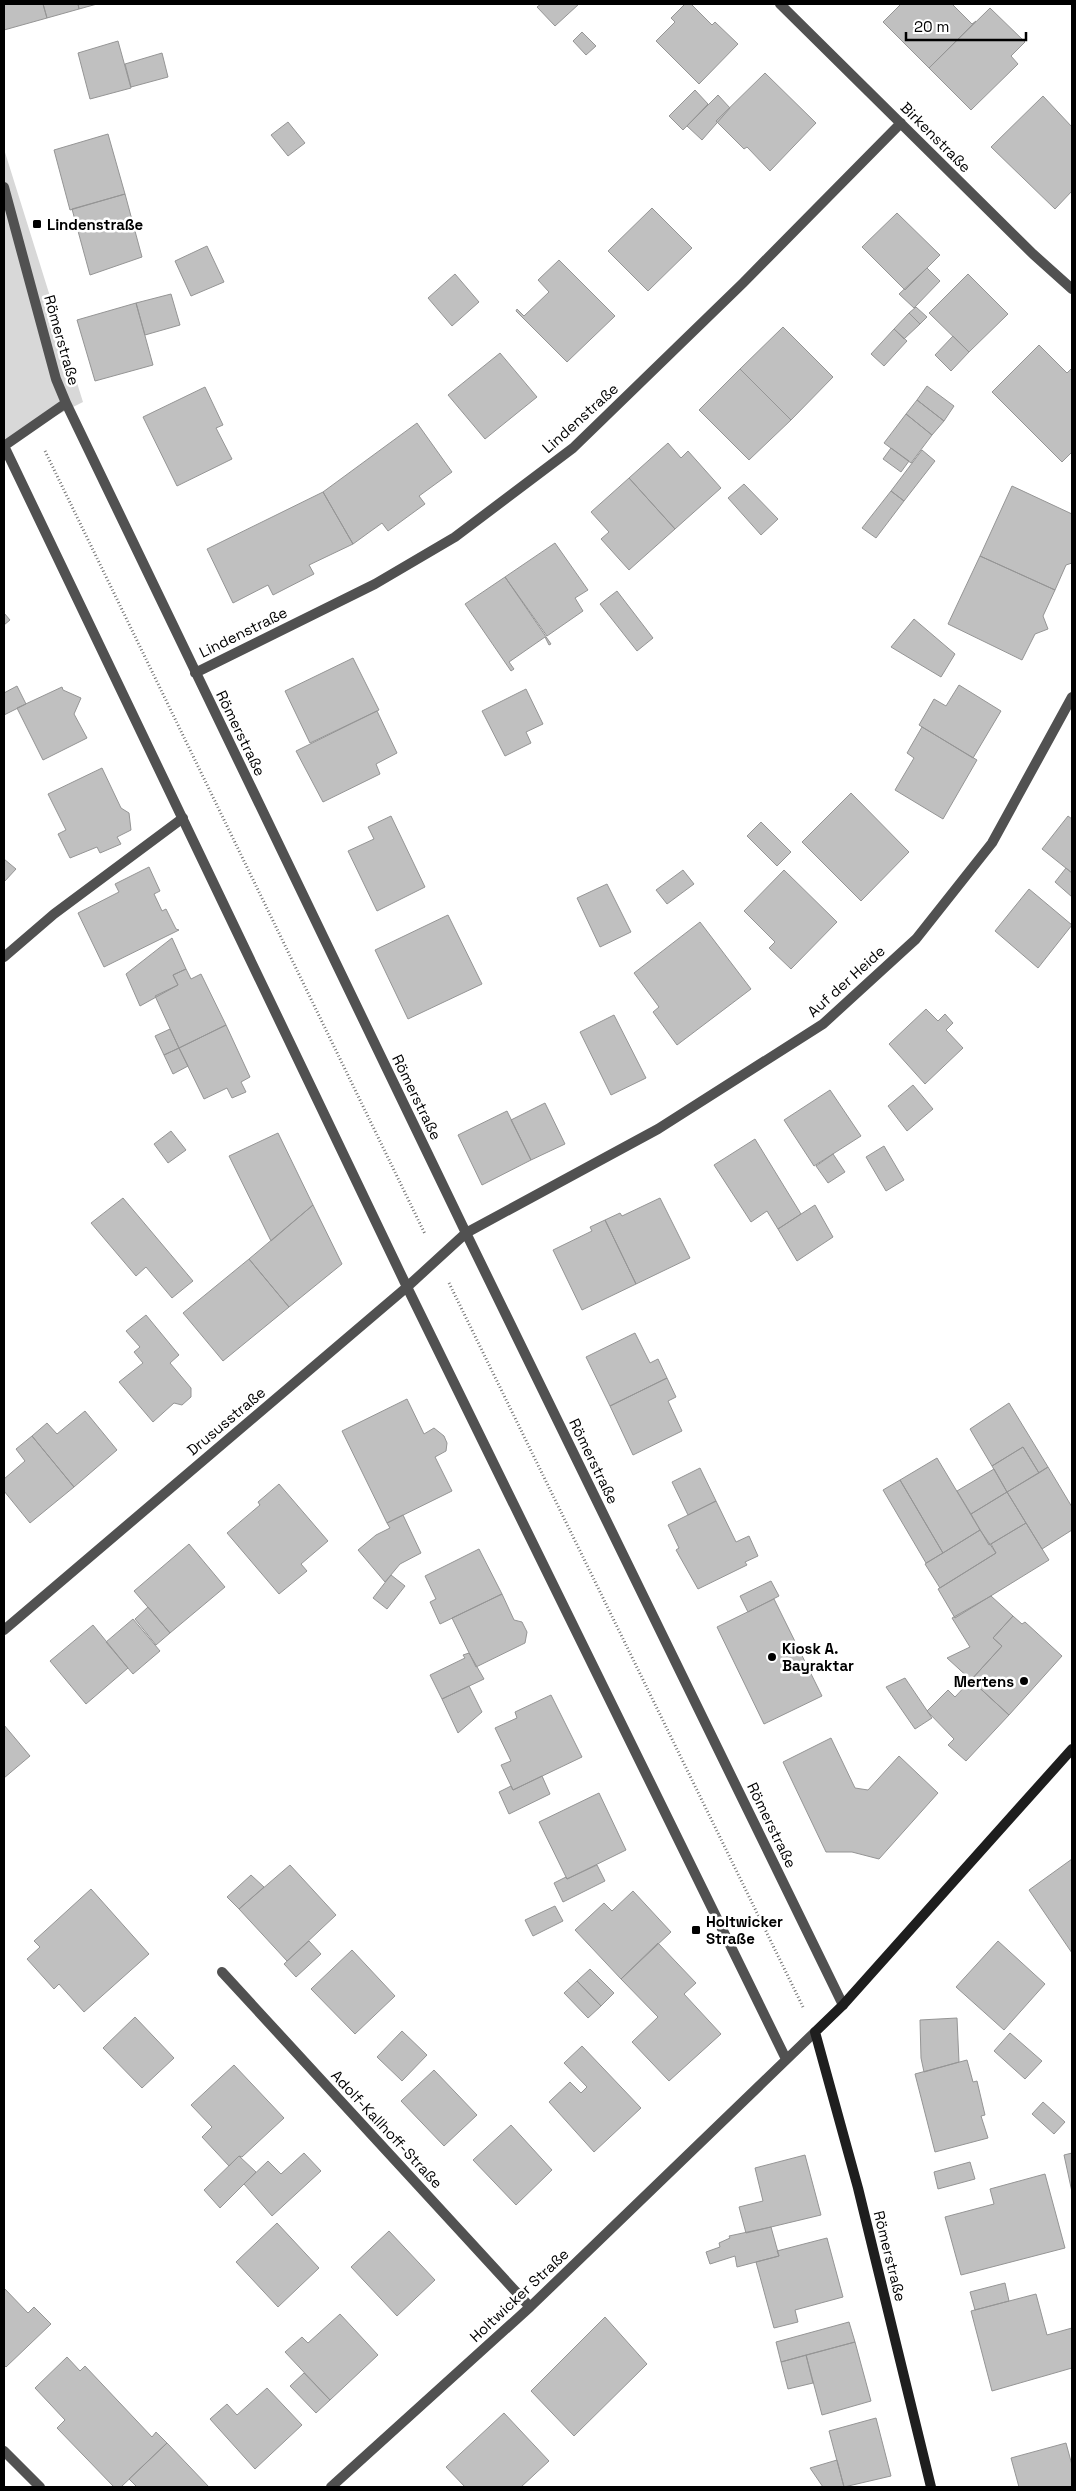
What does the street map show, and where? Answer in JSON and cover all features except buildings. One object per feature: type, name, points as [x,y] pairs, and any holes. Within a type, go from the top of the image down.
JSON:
[{"type":"street","name":"Birkenstraße","points":[[780,4],[1033,254],[1072,289]]},
{"type":"street","name":"Lindenstraße","points":[[195,673],[375,584],[454,537],[573,448],[743,283],[901,123]]},
{"type":"street","name":"Römerstraße","points":[[4,188],[56,379],[66,403],[466,1234],[843,2005]]},
{"type":"street","points":[[66,403],[4,446],[407,1287],[786,2059]]},
{"type":"street","name":"Auf der Heide","points":[[466,1234],[658,1129],[823,1024],[916,939],[992,844],[1072,697]]},
{"type":"street","points":[[4,957],[54,914],[183,818]]},
{"type":"street","name":"Drususstraße","points":[[4,1630],[407,1287],[466,1234]]},
{"type":"street","name":"Holtwicker Straße","points":[[332,2487],[530,2307],[843,2005],[1072,1749]]},
{"type":"street","name":"Adolf-Kallhoff-Straße","points":[[222,1972],[530,2307]]},
{"type":"street","name":"Römerstraße","points":[[815,2032],[858,2188],[931,2487]]},
{"type":"street","points":[[4,2452],[40,2487]]},
{"type":"path","points":[[33,427],[815,2032]]},
{"type":"shaded area","points":[[4,149],[83,402],[33,427],[4,446]]},
{"type":"place","name":"Lindenstraße","points":[[37,224]]},
{"type":"place","name":"Kiosk A. Bayraktar","points":[[772,1657]]},
{"type":"place","name":"Mertens","points":[[1024,1681]]},
{"type":"place","name":"Holtwicker Straße","points":[[696,1930]]}]
